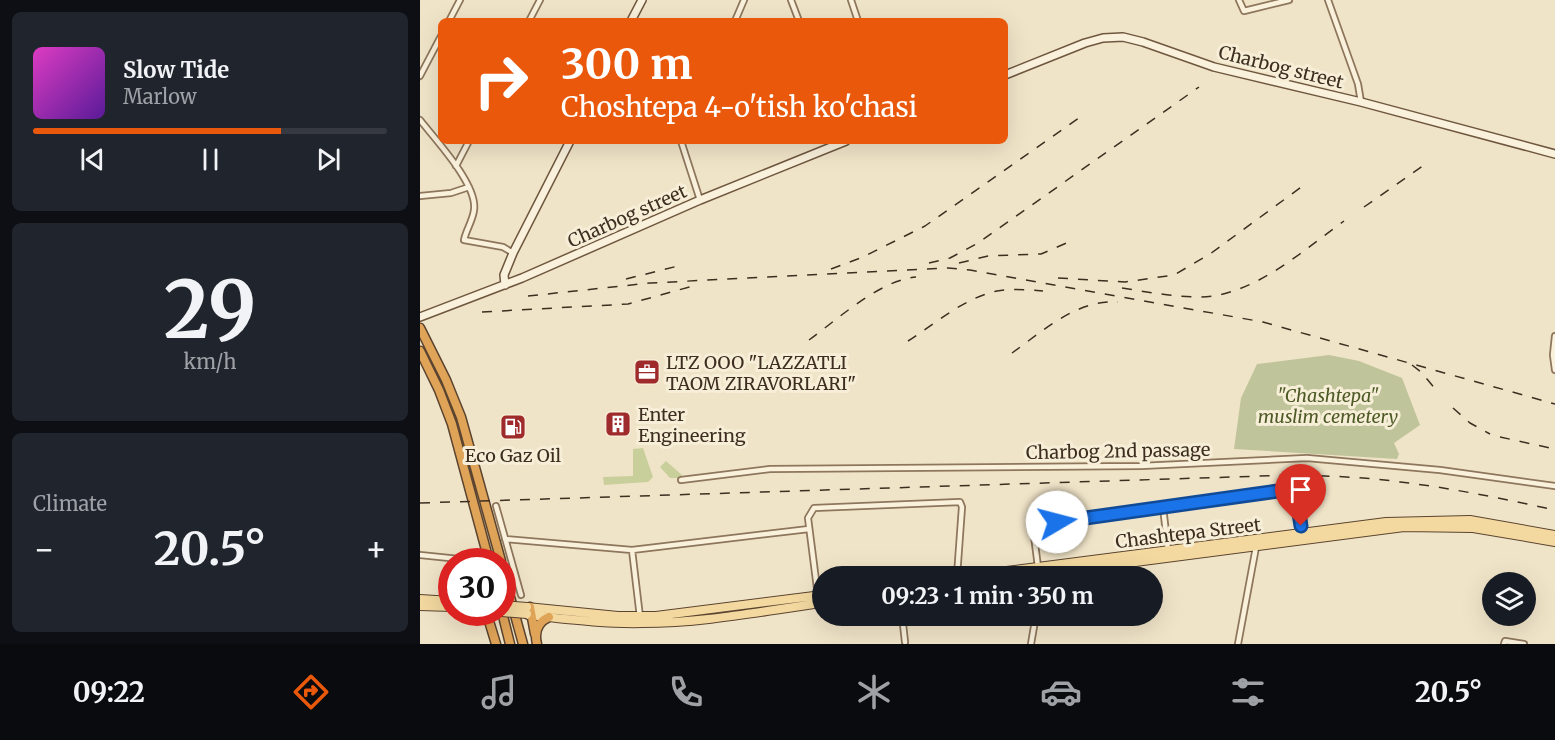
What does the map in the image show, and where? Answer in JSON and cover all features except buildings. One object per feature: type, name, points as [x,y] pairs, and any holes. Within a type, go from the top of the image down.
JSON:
[{"type":"highway","points":[[420,328],[446,380],[461,417],[497,548]]},
{"type":"highway","points":[[420,351],[452,424],[485,548]]},
{"type":"highway","points":[[529,611],[536,640]]},
{"type":"highway","points":[[536,640],[540,623],[549,617]]},
{"type":"highway","points":[[516,619],[523,644]]},
{"type":"highway","points":[[491,626],[496,644]]},
{"type":"highway","points":[[506,626],[510,644]]},
{"type":"main road","name":"Chashtepa Street","points":[[1079,566],[1470,520],[1555,535]]},
{"type":"main road","name":"Chashtepa Street","points":[[1114,561],[1168,550],[1386,522],[1473,528],[1555,542]]},
{"type":"main road","points":[[420,599],[438,600]]},
{"type":"main road","points":[[516,608],[549,617],[649,623],[705,619],[812,599]]},
{"type":"main road","points":[[420,606],[438,607]]},
{"type":"main road","points":[[516,611],[640,617],[764,607]]},
{"type":"street","points":[[451,18],[460,0]]},
{"type":"street","points":[[531,18],[540,0]]},
{"type":"street","points":[[633,18],[642,0]]},
{"type":"street","points":[[736,18],[744,0]]},
{"type":"street","points":[[791,0],[798,18]]},
{"type":"street","points":[[851,0],[857,18]]},
{"type":"street","points":[[1239,0],[1244,11],[1289,0]]},
{"type":"street","points":[[1328,0],[1358,84],[1360,102]]},
{"type":"street","name":"Charbog street","points":[[1008,74],[1085,43],[1119,36],[1214,67],[1360,102],[1555,154]]},
{"type":"street","points":[[420,76],[438,42]]},
{"type":"street","points":[[420,120],[438,143]]},
{"type":"street","points":[[439,144],[456,166],[475,200],[474,211],[464,240],[503,247],[513,253]]},
{"type":"street","points":[[456,166],[467,144]]},
{"type":"street","points":[[506,285],[504,275],[513,253],[568,144]]},
{"type":"street","points":[[682,144],[700,200]]},
{"type":"street","name":"Charbog street","points":[[420,317],[506,285],[700,200],[839,144]]},
{"type":"street","points":[[420,196],[452,193],[469,187]]},
{"type":"street","points":[[1555,336],[1553,364],[1555,370]]},
{"type":"street","name":"Charbog 2nd passage","points":[[681,480],[770,469],[1141,466],[1307,458],[1440,470],[1555,486]]},
{"type":"street","points":[[1037,566],[1034,526],[1294,489],[1303,533]]},
{"type":"street","points":[[815,566],[808,519],[814,508],[960,502],[963,507],[958,566]]},
{"type":"street","points":[[496,506],[521,596]]},
{"type":"street","points":[[1163,507],[1168,550]]},
{"type":"street","points":[[505,539],[632,550],[809,529]]},
{"type":"street","points":[[1238,644],[1256,547]]},
{"type":"street","points":[[632,550],[640,617]]},
{"type":"street","points":[[420,555],[438,557]]},
{"type":"street","points":[[903,626],[904,642]]},
{"type":"street","points":[[1031,644],[1034,626]]},
{"type":"street","points":[[1504,644],[1505,641],[1524,644]]},
{"type":"green space","name":"\"Chashtepa\" muslim cemetery","points":[[1329,355],[1359,361],[1402,378],[1420,425],[1394,443],[1399,454],[1397,459],[1234,449],[1241,398],[1257,364]]},
{"type":"green space","points":[[643,448],[653,477],[648,482],[604,485],[603,477],[633,476],[633,449]]},
{"type":"green space","points":[[666,461],[682,475],[681,478],[670,478],[660,467]]},
{"type":"railway","points":[[929,263],[950,258],[978,243],[1199,87]]},
{"type":"railway","points":[[831,269],[863,257],[925,226],[1083,115]]},
{"type":"railway","points":[[1364,207],[1427,163]]},
{"type":"railway","points":[[1058,278],[1125,282],[1174,275],[1210,254],[1304,185]]},
{"type":"railway","points":[[1122,288],[1171,295],[1200,297],[1220,295],[1239,289],[1276,270],[1344,221]]},
{"type":"railway","points":[[959,263],[988,256],[1041,254],[1069,242]]},
{"type":"railway","points":[[626,279],[682,265]]},
{"type":"railway","points":[[528,296],[650,283],[948,268],[970,270],[1263,322],[1555,404]]},
{"type":"railway","points":[[809,340],[874,293],[888,285],[916,277]]},
{"type":"railway","points":[[482,312],[628,304],[693,286]]},
{"type":"railway","points":[[908,341],[951,312],[985,294],[1008,290],[1043,291]]},
{"type":"railway","points":[[1012,353],[1048,326],[1075,311],[1103,302],[1118,302]]},
{"type":"railway","points":[[1412,365],[1437,391]]},
{"type":"railway","points":[[1453,408],[1470,423],[1490,434]]},
{"type":"railway","points":[[1500,437],[1555,449]]},
{"type":"railway","points":[[420,503],[1294,475],[1419,484],[1555,510]]},
{"type":"place","name":"LTZ OOO \"LAZZATLI TAOM ZIRAVORLARI\"","points":[[647,372]]},
{"type":"place","name":"Enter Engineering","points":[[618,424]]},
{"type":"place","name":"Eco Gaz Oil","points":[[513,427]]},
{"type":"route","points":[[1057,522],[1294,489],[1301,526]]}]
